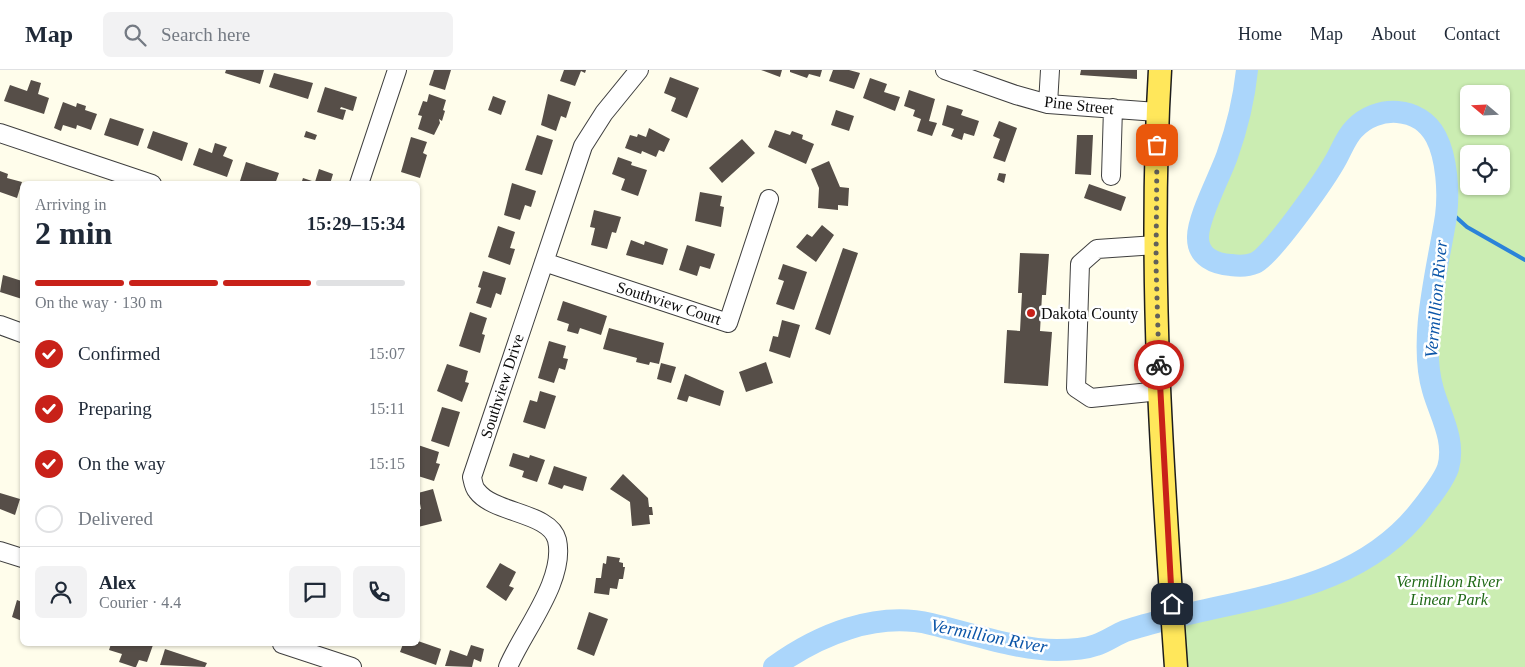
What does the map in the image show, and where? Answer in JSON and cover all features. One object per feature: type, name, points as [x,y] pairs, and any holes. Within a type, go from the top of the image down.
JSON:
[{"type":"main road","points":[[1160,70],[1157,112],[1156,245],[1160,391],[1176,664]]},
{"type":"street","name":"Southview Drive","points":[[508,667],[547,596],[558,558],[557,538],[547,525],[487,502],[476,490],[472,477],[583,146],[604,113],[639,70]]},
{"type":"street","name":"Pine Street","points":[[945,70],[1048,104],[1157,112]]},
{"type":"street","points":[[1048,104],[1050,70]]},
{"type":"street","points":[[360,181],[393,71]]},
{"type":"street","points":[[1111,176],[1113,108]]},
{"type":"street","points":[[0,133],[143,181]]},
{"type":"street","name":"Southview Court","points":[[544,262],[728,323],[769,199]]},
{"type":"street","points":[[1156,245],[1097,249],[1080,264],[1076,388],[1091,398],[1160,391]]},
{"type":"street","points":[[0,325],[20,332]]},
{"type":"street","points":[[0,551],[20,557]]},
{"type":"street","points":[[288,646],[352,667]]},
{"type":"green space","name":"Vermillion River Linear Park","points":[[1247,70],[1525,70],[1525,667],[1176,667],[1173,618],[1278,594],[1311,584],[1343,571],[1372,554],[1400,532],[1435,490],[1445,474],[1448,464],[1447,435],[1432,390],[1428,364],[1432,289],[1444,222],[1447,188],[1446,171],[1436,138],[1429,127],[1420,119],[1409,114],[1384,112],[1361,122],[1350,134],[1335,162],[1312,197],[1269,252],[1247,264],[1234,266],[1211,260],[1203,252],[1198,242],[1200,222],[1217,184],[1239,113]]},
{"type":"building","points":[[226,70],[264,70],[260,84],[225,73]]},
{"type":"building","points":[[434,70],[451,70],[445,90],[429,85]]},
{"type":"building","points":[[564,70],[586,70],[585,73],[581,71],[575,86],[560,81]]},
{"type":"building","points":[[761,70],[782,70],[780,77]]},
{"type":"building","points":[[790,70],[822,70],[820,77],[809,74],[807,78],[790,72]]},
{"type":"building","points":[[833,70],[849,70],[860,73],[854,89],[829,81]]},
{"type":"building","points":[[1081,70],[1137,70],[1137,79],[1080,75]]},
{"type":"building","points":[[274,73],[313,83],[308,99],[269,87]]},
{"type":"building","points":[[670,77],[699,88],[687,118],[671,111],[676,98],[664,93]]},
{"type":"building","points":[[870,78],[887,84],[884,92],[900,97],[895,111],[863,98]]},
{"type":"building","points":[[31,80],[41,83],[38,94],[49,98],[44,114],[4,101],[10,85],[27,91]]},
{"type":"building","points":[[325,87],[357,97],[353,111],[341,107],[340,109],[346,110],[343,120],[317,112]]},
{"type":"building","points":[[909,90],[935,99],[929,121],[937,123],[932,136],[917,131],[921,119],[913,116],[915,110],[904,106]]},
{"type":"building","points":[[429,94],[446,100],[442,121],[439,119],[440,123],[434,135],[418,129],[422,116],[418,115],[423,101],[427,102]]},
{"type":"building","points":[[548,94],[571,102],[566,118],[561,116],[556,131],[541,125]]},
{"type":"building","points":[[493,96],[506,101],[501,115],[488,110]]},
{"type":"building","points":[[63,102],[76,107],[77,103],[86,106],[85,110],[97,114],[91,130],[77,125],[76,129],[63,125],[61,131],[54,128]]},
{"type":"building","points":[[947,105],[963,110],[961,115],[979,121],[974,136],[964,133],[962,140],[951,136],[954,129],[942,125]]},
{"type":"building","points":[[836,110],[854,116],[849,131],[831,125]]},
{"type":"building","points":[[110,118],[144,129],[138,146],[104,135]]},
{"type":"building","points":[[999,121],[1017,128],[1005,162],[993,158],[1000,139],[993,136]]},
{"type":"building","points":[[649,128],[670,139],[664,152],[659,150],[656,157],[642,151],[641,154],[625,148],[630,135],[637,137],[638,134],[646,137]]},
{"type":"building","points":[[775,130],[790,135],[792,131],[803,135],[802,139],[814,144],[806,164],[768,147]]},
{"type":"building","points":[[153,131],[188,143],[182,161],[147,148]]},
{"type":"building","points":[[306,131],[317,135],[315,140],[304,137]]},
{"type":"building","points":[[537,135],[553,140],[542,175],[525,170]]},
{"type":"building","points":[[1077,135],[1093,135],[1091,175],[1075,174]]},
{"type":"building","points":[[411,137],[427,142],[423,153],[427,155],[420,178],[401,172]]},
{"type":"building","points":[[742,139],[755,153],[722,183],[709,168]]},
{"type":"building","points":[[215,143],[227,147],[223,156],[233,160],[227,177],[193,165],[199,148],[212,153]]},
{"type":"building","points":[[618,157],[632,162],[631,165],[647,170],[638,196],[621,190],[625,179],[612,174]]},
{"type":"building","points":[[829,161],[840,187],[849,188],[848,206],[838,205],[838,210],[818,208],[819,188],[811,169]]},
{"type":"building","points":[[246,162],[279,173],[276,181],[240,181]]},
{"type":"building","points":[[319,169],[333,174],[331,181],[315,181]]},
{"type":"building","points":[[0,171],[8,174],[7,178],[20,181],[17,198],[0,192]]},
{"type":"building","points":[[999,173],[1006,174],[1004,183],[997,180]]},
{"type":"building","points":[[512,183],[536,191],[531,207],[525,205],[520,220],[504,215]]},
{"type":"building","points":[[1089,184],[1126,197],[1121,211],[1084,198]]},
{"type":"building","points":[[700,192],[722,196],[720,206],[724,207],[721,227],[695,221]]},
{"type":"building","points":[[594,210],[621,217],[616,233],[612,232],[607,249],[591,245],[595,228],[590,227]]},
{"type":"building","points":[[822,225],[834,235],[816,262],[796,247],[807,234],[812,237]]},
{"type":"building","points":[[498,226],[515,232],[510,248],[515,249],[510,265],[488,257]]},
{"type":"building","points":[[631,240],[644,245],[645,241],[668,249],[663,265],[626,255]]},
{"type":"building","points":[[687,245],[715,254],[710,269],[700,266],[697,276],[679,270]]},
{"type":"building","points":[[843,248],[858,253],[830,335],[815,329]]},
{"type":"building","name":"Dakota County","points":[[1020,253],[1049,254],[1046,295],[1042,295],[1040,331],[1052,332],[1048,386],[1004,383],[1007,330],[1020,331],[1022,293],[1018,293]]},
{"type":"building","points":[[783,264],[807,272],[794,310],[776,304],[784,281],[778,279]]},
{"type":"building","points":[[483,271],[506,278],[501,295],[496,293],[491,308],[476,303],[481,288],[478,287]]},
{"type":"building","points":[[3,275],[20,280],[20,298],[0,292]]},
{"type":"building","points":[[563,301],[607,316],[601,335],[580,328],[578,334],[567,331],[569,324],[557,320]]},
{"type":"building","points":[[470,312],[487,318],[482,334],[485,335],[480,353],[459,346]]},
{"type":"building","points":[[782,320],[800,325],[790,358],[769,351],[773,336],[778,337]]},
{"type":"building","points":[[609,328],[664,343],[659,364],[650,362],[649,365],[636,362],[637,358],[603,349]]},
{"type":"building","points":[[549,341],[566,346],[563,358],[568,359],[565,370],[559,368],[554,383],[538,378]]},
{"type":"building","points":[[766,362],[773,383],[746,392],[739,372]]},
{"type":"building","points":[[661,363],[676,367],[671,383],[657,379]]},
{"type":"building","points":[[447,364],[468,371],[465,382],[469,383],[462,402],[437,391]]},
{"type":"building","points":[[685,374],[724,391],[720,406],[689,396],[687,402],[677,399]]},
{"type":"building","points":[[540,391],[556,396],[545,429],[523,422],[530,400],[537,402]]},
{"type":"building","points":[[442,407],[460,412],[449,447],[431,441]]},
{"type":"building","points":[[420,446],[439,452],[436,463],[440,464],[434,481],[420,477]]},
{"type":"building","points":[[513,453],[529,458],[530,455],[545,460],[537,482],[522,477],[524,471],[509,466]]},
{"type":"building","points":[[554,466],[587,477],[583,491],[564,485],[562,489],[548,484]]},
{"type":"building","points":[[623,474],[648,498],[649,507],[652,507],[653,515],[649,515],[650,524],[632,526],[630,502],[610,489]]},
{"type":"building","points":[[433,489],[442,521],[420,526],[420,492]]},
{"type":"building","points":[[0,493],[20,499],[15,515],[0,509]]},
{"type":"building","points":[[607,556],[620,558],[619,562],[623,563],[623,567],[625,567],[623,579],[619,579],[617,589],[610,588],[609,595],[594,593],[596,578],[601,578],[603,563],[606,564]]},
{"type":"building","points":[[500,563],[516,572],[509,586],[514,588],[506,601],[486,587]]},
{"type":"building","points":[[17,600],[20,601],[20,620],[12,617]]},
{"type":"building","points":[[589,612],[608,619],[594,656],[577,649]]},
{"type":"building","points":[[420,642],[441,649],[436,665],[400,652],[402,646],[420,646]]},
{"type":"building","points":[[471,645],[484,649],[481,662],[474,659],[472,667],[445,666],[450,650],[467,656]]},
{"type":"building","points":[[110,646],[153,646],[147,662],[139,660],[136,667],[119,662],[122,654],[109,650]]},
{"type":"building","points":[[165,649],[207,663],[205,667],[160,665]]},
{"type":"waterway","name":"Vermillion River","points":[[774,667],[791,655],[829,636],[869,623],[889,621],[931,624],[1010,644],[1042,649],[1067,650],[1092,646],[1136,627],[1275,594],[1340,572],[1370,556],[1397,535],[1422,508],[1443,478],[1450,458],[1449,438],[1433,390],[1429,370],[1428,349],[1428,326],[1434,280],[1447,207],[1445,165],[1440,145],[1429,127],[1420,119],[1398,112],[1374,115],[1354,129],[1319,186],[1273,247],[1263,257],[1255,263],[1243,266],[1219,263],[1204,255],[1199,245],[1199,230],[1205,209],[1234,135],[1242,103],[1247,70]]},
{"type":"waterway","points":[[1447,209],[1467,227],[1525,260]]},
{"type":"way so far","points":[[1157,145],[1156,264],[1159,365]]},
{"type":"place","name":"Dakota County","points":[[1031,313]]},
{"type":"route","points":[[1159,365],[1172,604]]}]
